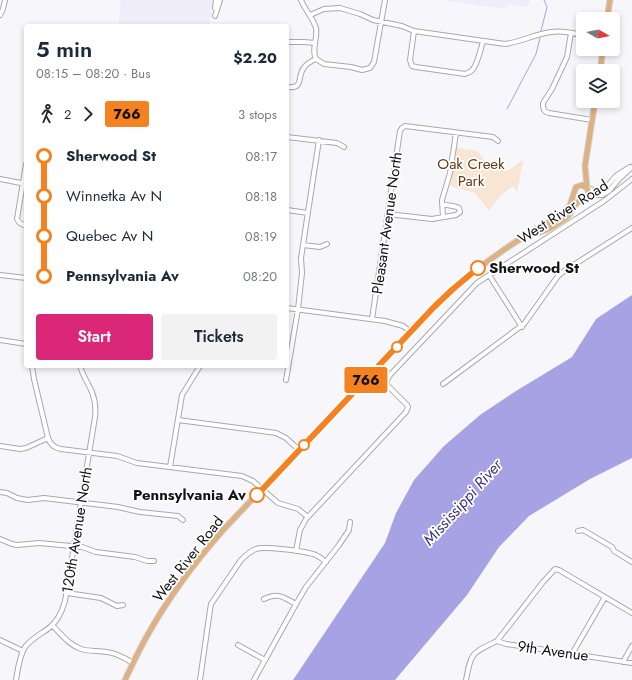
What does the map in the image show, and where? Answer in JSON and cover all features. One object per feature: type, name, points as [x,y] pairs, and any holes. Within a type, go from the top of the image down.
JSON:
[{"type":"main road","points":[[608,12],[610,0]]},
{"type":"main road","points":[[585,166],[589,192],[584,198],[577,198],[574,192],[575,188],[581,182],[585,166],[594,108]]},
{"type":"main road","points":[[578,186],[582,184],[588,188]]},
{"type":"main road","name":"West River Road","points":[[125,680],[155,622],[177,589],[220,534],[434,307],[464,280],[492,258],[534,230],[555,220],[563,214],[570,204],[574,192]]},
{"type":"main road","name":"West River Road","points":[[529,234],[546,230],[558,224],[568,216],[576,204],[584,198]]},
{"type":"street","points":[[0,15],[5,0]]},
{"type":"street","points":[[216,0],[215,16],[220,0]]},
{"type":"street","points":[[301,0],[316,27],[313,50],[316,59],[324,64],[351,67],[362,70],[370,68],[374,62],[385,0]]},
{"type":"street","points":[[310,15],[324,9],[340,8],[373,20],[402,26],[414,31],[505,44],[548,32],[559,31],[576,33]]},
{"type":"street","points":[[414,31],[410,60],[411,64],[430,69],[465,74],[470,73],[480,53],[483,41]]},
{"type":"street","points":[[571,33],[567,57],[552,89],[543,103],[544,110],[550,114],[592,120]]},
{"type":"street","points":[[289,42],[315,43]]},
{"type":"street","points":[[289,87],[297,86],[299,84],[303,68],[309,62],[316,59]]},
{"type":"street","name":"Pleasant Avenue North","points":[[372,319],[400,131],[405,126],[456,132]]},
{"type":"street","points":[[443,217],[443,195],[450,173],[456,132],[493,136],[498,141]]},
{"type":"street","points":[[289,137],[337,142],[344,147]]},
{"type":"street","points":[[289,353],[298,309],[302,273],[301,258],[319,140]]},
{"type":"street","name":"West River Road","points":[[588,188],[596,191],[605,189],[617,176],[626,169],[632,167]]},
{"type":"street","name":"West River Road","points":[[584,198],[591,195],[602,195],[609,191],[632,167]]},
{"type":"street","points":[[0,179],[24,183],[17,219],[18,222],[24,225]]},
{"type":"street","name":"West River Road","points":[[308,517],[407,410],[408,407],[404,402],[386,384],[387,380],[468,291],[481,279],[604,201],[632,179]]},
{"type":"street","points":[[388,214],[432,218],[459,214],[460,210],[458,207],[442,204]]},
{"type":"street","points":[[289,210],[308,213]]},
{"type":"street","points":[[442,384],[522,327],[558,276],[564,271],[632,228]]},
{"type":"street","points":[[303,245],[320,247],[327,244]]},
{"type":"street","points":[[0,275],[24,278]]},
{"type":"street","points":[[489,275],[522,327]]},
{"type":"street","points":[[289,308],[372,319],[398,324],[411,332]]},
{"type":"street","points":[[0,340],[24,344]]},
{"type":"street","points":[[32,368],[48,438],[51,443],[58,448],[118,456],[137,463],[242,476],[253,481],[278,502],[298,509],[308,517],[302,524],[296,551]]},
{"type":"street","name":"120th Avenue North","points":[[16,680],[23,651],[33,638],[52,625],[63,608],[67,593],[95,417],[95,404],[81,368]]},
{"type":"street","points":[[170,467],[182,395],[199,368]]},
{"type":"street","points":[[286,380],[287,368]]},
{"type":"street","points":[[178,420],[276,433],[286,438],[299,450]]},
{"type":"street","points":[[0,446],[23,449],[48,438]]},
{"type":"street","points":[[0,492],[22,499],[44,498],[118,507],[140,512],[178,516],[183,520]]},
{"type":"street","points":[[254,680],[306,587],[339,545],[349,530],[350,522]]},
{"type":"street","points":[[578,531],[583,530],[590,534],[612,547],[614,551],[632,562]]},
{"type":"street","points":[[0,539],[17,545],[39,543],[82,547],[96,552],[154,561]]},
{"type":"street","points":[[200,680],[212,604],[241,560],[256,549],[269,548],[312,553],[326,562]]},
{"type":"street","points":[[497,641],[555,569],[632,613]]},
{"type":"street","points":[[67,593],[97,597],[116,606],[123,605]]},
{"type":"street","points":[[264,599],[272,595],[281,596],[296,604]]},
{"type":"street","points":[[572,654],[604,597]]},
{"type":"street","points":[[52,625],[71,644],[80,649],[108,652],[133,663]]},
{"type":"street","points":[[0,640],[23,651]]},
{"type":"street","name":"9th Avenue","points":[[466,680],[469,662],[472,656],[476,652],[497,641],[506,644],[632,663]]},
{"type":"street","points":[[238,645],[265,660]]},
{"type":"street","points":[[623,662],[632,646]]},
{"type":"shaded area","points":[[121,0],[213,0],[209,24],[118,24]]},
{"type":"shaded area","points":[[446,0],[530,0],[527,7],[508,4],[507,9]]},
{"type":"green space","name":"Oak Creek Park","points":[[456,148],[478,151],[489,168],[509,170],[523,160],[517,192],[513,186],[501,195],[489,211],[475,193],[450,186]]},
{"type":"water","name":"Mississippi River","points":[[632,295],[632,458],[590,479],[529,516],[499,547],[467,595],[395,680],[293,680],[385,543],[396,513],[414,480],[444,446],[480,415],[572,357],[596,319]]},
{"type":"waterway","points":[[541,31],[547,7],[544,0]]},
{"type":"waterway","points":[[507,109],[536,54],[540,38]]},
{"type":"bus line","name":"766","points":[[257,495],[434,307],[478,268]]},
{"type":"place","name":"Sherwood St","points":[[478,268]]},
{"type":"place","name":"Pennsylvania Av","points":[[257,495]]}]
